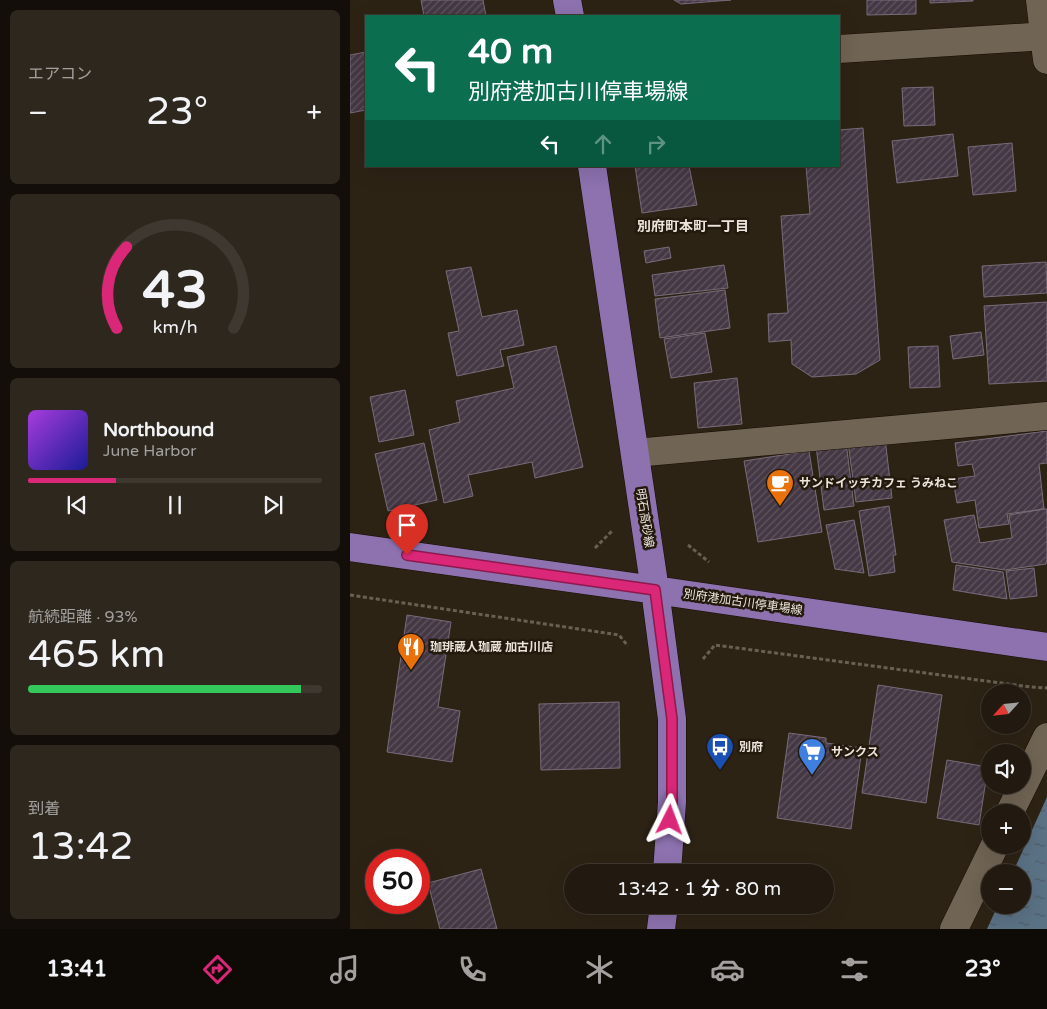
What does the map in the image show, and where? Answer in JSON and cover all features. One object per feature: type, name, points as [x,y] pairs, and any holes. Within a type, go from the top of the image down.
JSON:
[{"type":"main road","points":[[567,0],[570,15]]},
{"type":"main road","name":"明石高砂線","points":[[592,167],[655,590],[672,719],[672,802],[668,864]]},
{"type":"main road","name":"別府港加古川停車場線","points":[[350,548],[1047,646]]},
{"type":"main road","points":[[661,929],[663,914]]},
{"type":"street","points":[[840,49],[1046,44],[1040,0]]},
{"type":"street","points":[[635,453],[1047,416]]},
{"type":"street","points":[[1014,804],[1047,737]]},
{"type":"street","points":[[954,929],[991,854]]},
{"type":"path","points":[[593,550],[612,532],[615,524]]},
{"type":"path","points":[[350,595],[618,635],[632,653]]},
{"type":"path","points":[[703,658],[715,646],[1047,688]]},
{"type":"water","points":[[1047,797],[1047,929],[987,929],[994,914],[1031,914],[1031,864],[1017,864],[1021,854],[1031,854],[1031,832]]},
{"type":"building","points":[[421,0],[483,0],[486,15],[424,15]]},
{"type":"building","points":[[674,0],[731,0],[681,4]]},
{"type":"building","points":[[867,0],[916,0],[916,14],[867,15]]},
{"type":"building","points":[[930,0],[973,0],[973,1],[930,3]]},
{"type":"building","points":[[365,52],[365,110],[350,113],[350,55]]},
{"type":"building","points":[[933,87],[935,125],[904,126],[902,88]]},
{"type":"building","points":[[863,128],[880,360],[856,374],[812,377],[792,364],[791,340],[769,342],[768,314],[788,313],[781,216],[810,214],[806,167],[840,167],[840,130]]},
{"type":"building","points":[[953,134],[958,176],[897,183],[892,141]]},
{"type":"building","points":[[1012,143],[1016,191],[973,195],[968,147]]},
{"type":"building","points":[[635,167],[689,167],[697,205],[642,213]]},
{"type":"building","points":[[669,247],[671,258],[646,263],[644,251]]},
{"type":"building","points":[[1046,262],[1047,293],[984,297],[982,266]]},
{"type":"building","points":[[724,265],[728,288],[655,296],[652,275]]},
{"type":"building","points":[[471,267],[482,317],[517,310],[524,345],[500,350],[504,366],[457,376],[448,333],[459,331],[446,271]]},
{"type":"building","points":[[725,290],[730,328],[660,338],[655,299]]},
{"type":"building","points":[[1047,302],[1047,381],[989,384],[984,306]]},
{"type":"building","points":[[981,332],[984,355],[953,359],[950,336]]},
{"type":"building","points":[[705,333],[712,372],[671,378],[664,339]]},
{"type":"building","points":[[556,346],[583,467],[535,478],[532,462],[468,475],[473,496],[444,503],[429,430],[460,422],[456,401],[514,388],[507,357]]},
{"type":"building","points":[[938,346],[940,387],[910,388],[908,347]]},
{"type":"building","points":[[737,378],[742,424],[698,428],[694,383]]},
{"type":"building","points":[[405,390],[414,435],[379,442],[370,397]]},
{"type":"building","points":[[1047,431],[1047,463],[1039,464],[1044,509],[1007,514],[1009,524],[979,528],[975,500],[957,503],[953,479],[975,476],[972,464],[958,466],[955,443]]},
{"type":"building","points":[[885,438],[892,498],[856,502],[848,442]]},
{"type":"building","points":[[846,442],[854,506],[824,510],[816,446]]},
{"type":"building","points":[[424,443],[437,500],[388,511],[375,454]]},
{"type":"building","points":[[809,451],[822,532],[758,542],[744,461]]},
{"type":"building","points":[[889,506],[896,555],[893,555],[895,572],[869,576],[859,511]]},
{"type":"building","points":[[1047,509],[1046,564],[1005,570],[952,562],[944,520],[974,515],[980,543],[1012,538],[1009,515]]},
{"type":"building","points":[[854,520],[864,573],[835,569],[826,525]]},
{"type":"building","points":[[956,565],[1003,572],[1007,599],[953,590]]},
{"type":"building","points":[[1034,568],[1037,596],[1010,599],[1006,571]]},
{"type":"building","points":[[407,615],[451,622],[438,707],[460,711],[452,762],[387,752]]},
{"type":"building","points":[[878,685],[942,695],[926,803],[862,793]]},
{"type":"building","points":[[619,702],[620,768],[541,770],[539,704]]},
{"type":"building","points":[[789,733],[826,738],[826,743],[862,748],[851,829],[777,818]]},
{"type":"building","points":[[947,760],[981,766],[981,794],[984,794],[979,825],[937,818]]},
{"type":"building","points":[[481,869],[497,929],[440,929],[430,891],[430,882]]},
{"type":"place","name":"サンドイッチカフェ うみねこ","points":[[780,507]]},
{"type":"place","name":"珈琲蔵人珈蔵 加古川店","points":[[411,671]]},
{"type":"place","name":"別府","points":[[720,771]]},
{"type":"place","name":"サンクス","points":[[812,776]]},
{"type":"district","name":"別府町本町一丁目","points":[[693,226]]},
{"type":"route","points":[[407,555],[655,590],[672,719],[672,802],[670,820]]}]
